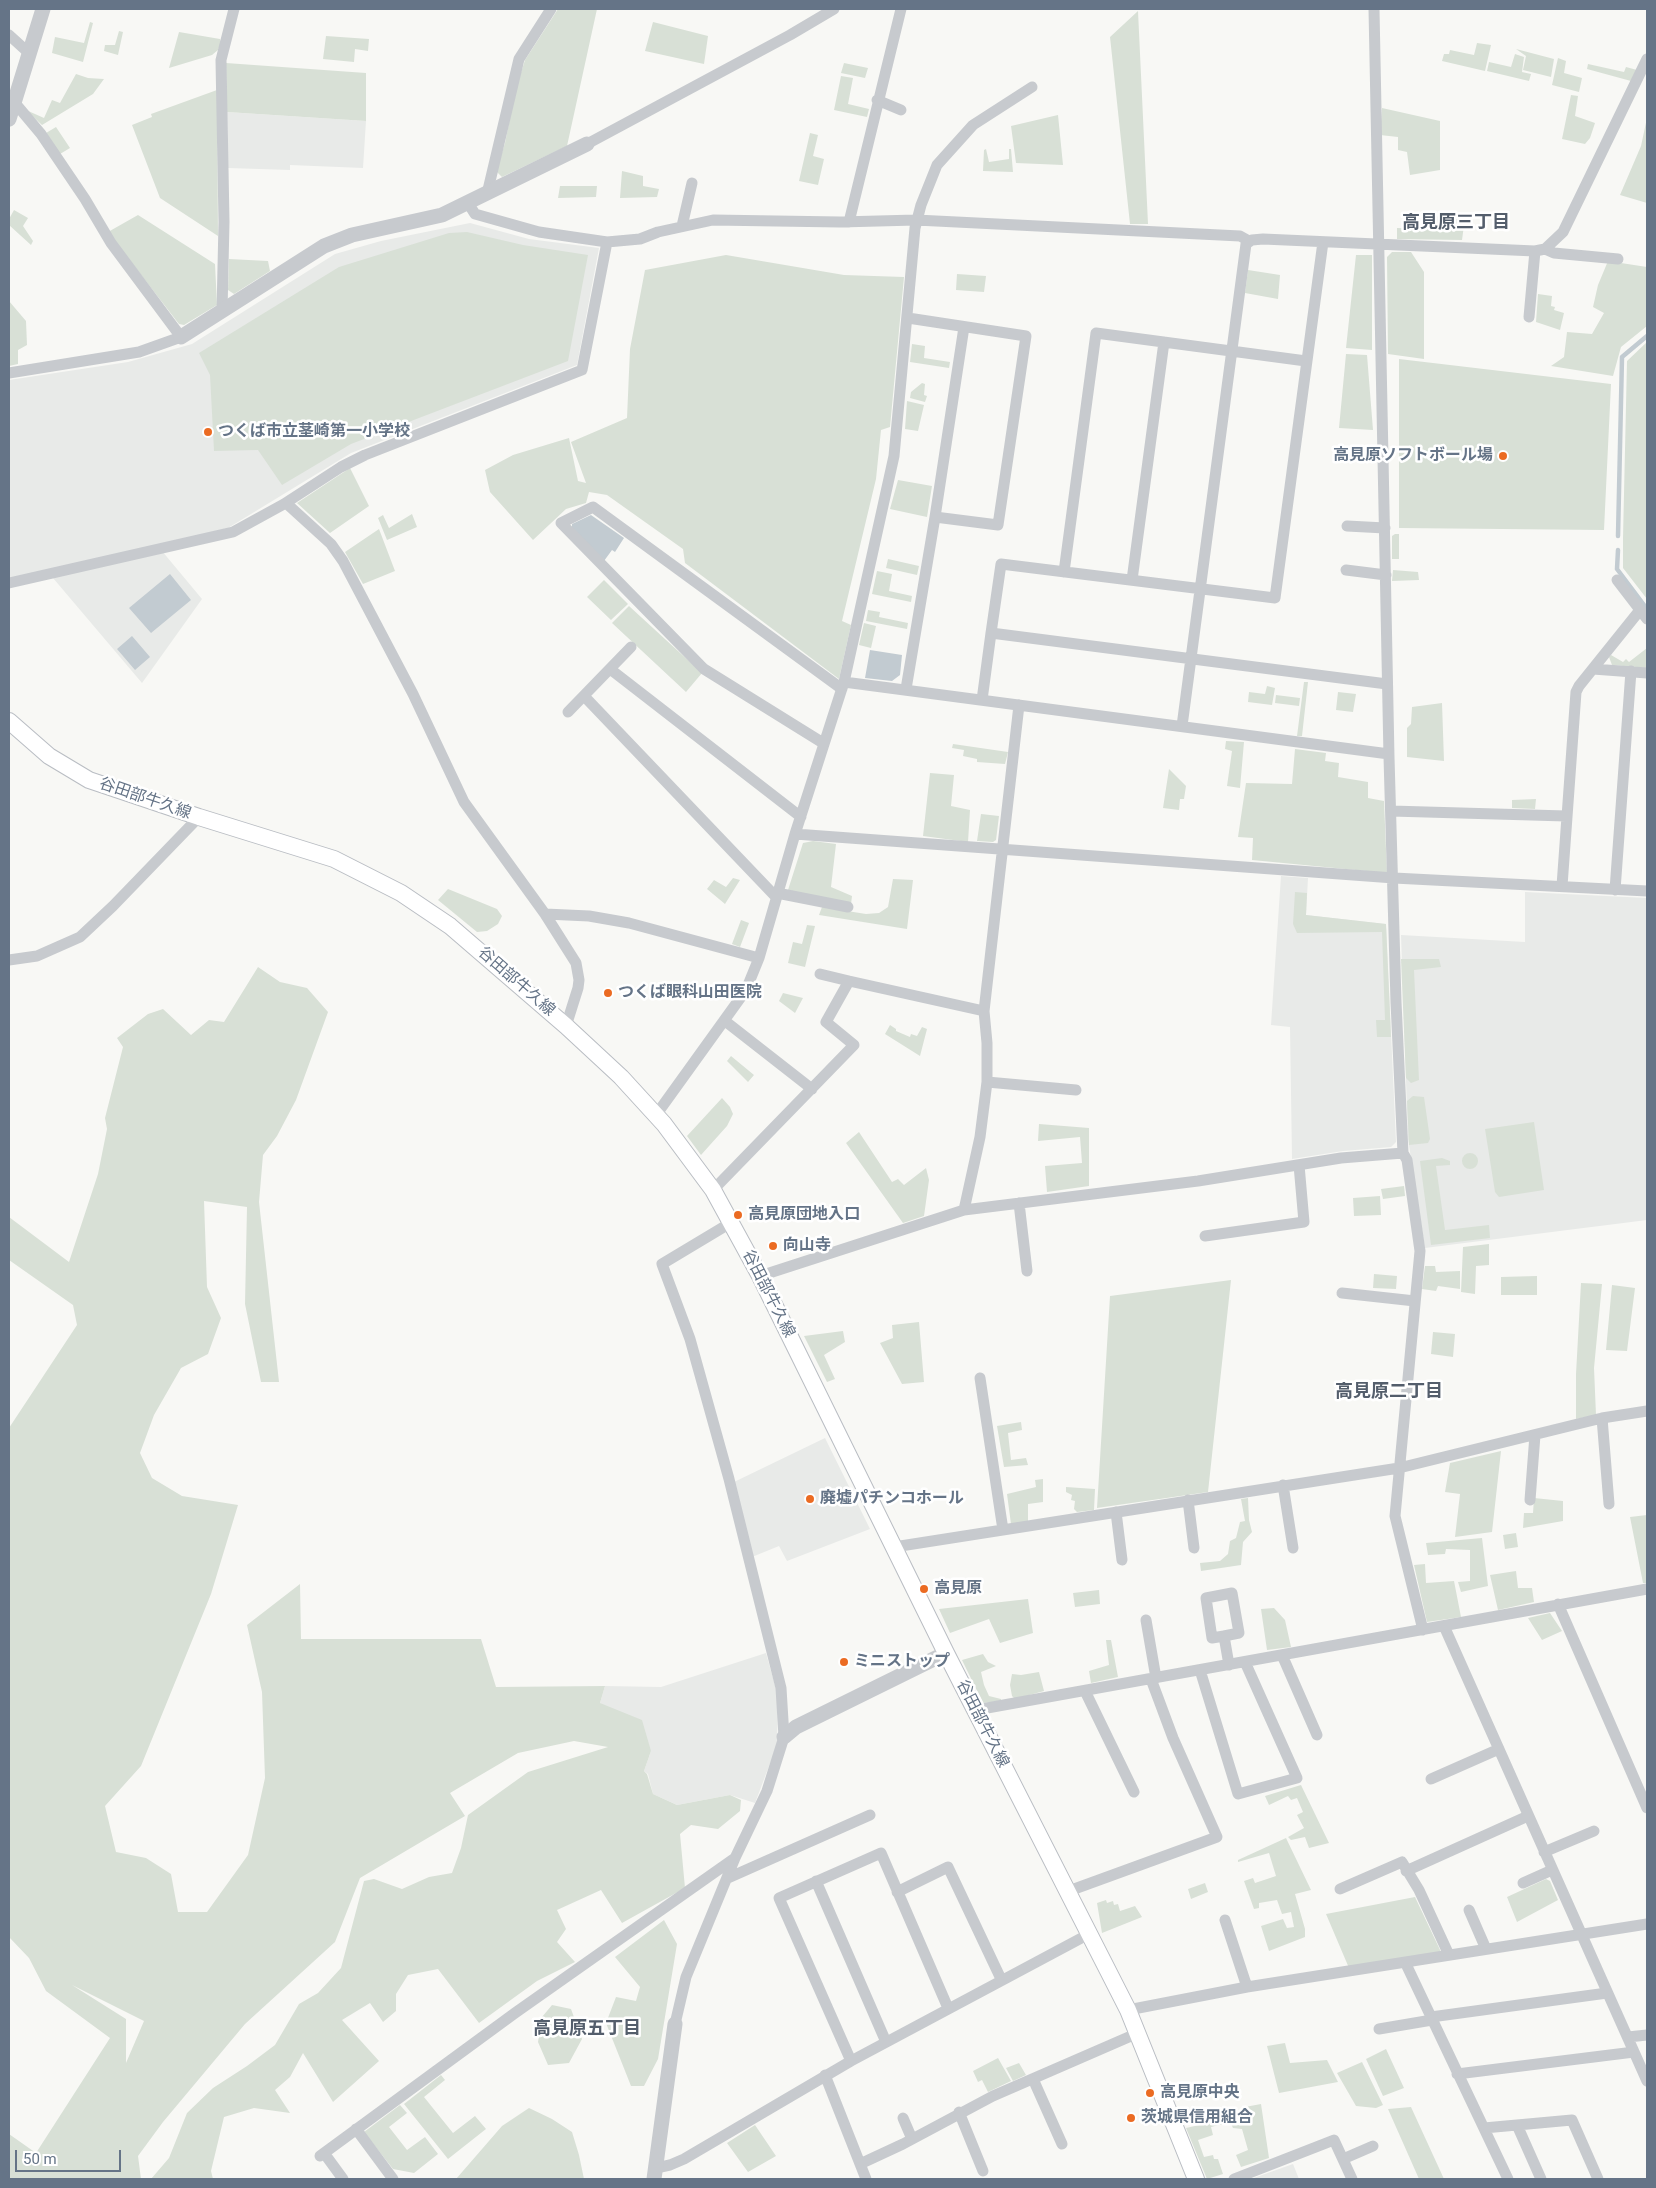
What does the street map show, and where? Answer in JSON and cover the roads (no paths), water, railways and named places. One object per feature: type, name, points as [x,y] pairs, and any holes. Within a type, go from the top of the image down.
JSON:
[{"type":"main road","name":"谷田部牛久線","points":[[9,721],[49,756],[89,780],[334,859],[401,893],[450,926],[566,1026],[621,1077],[681,1145],[732,1222],[760,1276],[946,1653],[1066,1892],[1128,2010],[1196,2179]]},
{"type":"street","points":[[9,119],[43,9]]},
{"type":"street","points":[[222,312],[224,222],[221,60],[234,9]]},
{"type":"street","points":[[487,194],[519,59],[551,9]]},
{"type":"street","points":[[9,373],[139,352],[181,337],[339,238],[424,220],[468,203],[587,144],[790,35],[834,9]]},
{"type":"street","points":[[849,222],[877,100],[901,9]]},
{"type":"street","points":[[1374,9],[1387,684],[1394,878],[1396,1002],[1403,1153],[1407,1160],[1420,1251],[1395,1516],[1423,1630]]},
{"type":"street","points":[[9,35],[30,54]]},
{"type":"street","points":[[1529,317],[1540,250],[1563,232],[1647,59]]},
{"type":"street","points":[[656,1115],[746,990],[759,958],[795,834],[843,686],[894,456],[916,220],[938,164],[958,140],[973,125],[1032,87]]},
{"type":"street","points":[[877,100],[901,110]]},
{"type":"street","points":[[15,103],[41,134],[85,199],[111,244],[181,337]]},
{"type":"street","points":[[682,226],[692,183]]},
{"type":"street","points":[[468,203],[475,214],[484,217],[539,232],[607,242],[640,239],[682,226],[713,220],[849,222],[916,220],[1240,236],[1249,241],[1263,239],[1540,250],[1618,259]]},
{"type":"street","points":[[1182,726],[1243,253],[1249,241]]},
{"type":"street","points":[[9,583],[233,532],[286,503],[341,467],[364,455],[582,370],[607,242]]},
{"type":"street","points":[[982,700],[1001,564],[1275,598],[1323,242]]},
{"type":"street","points":[[908,318],[1026,336],[998,525],[935,517]]},
{"type":"street","points":[[906,689],[964,327]]},
{"type":"street","points":[[1064,572],[1096,333],[1306,361]]},
{"type":"street","points":[[1132,580],[1164,342]]},
{"type":"street","points":[[286,503],[331,544],[343,560],[413,694],[464,802],[545,914],[576,963],[579,980],[578,988],[566,1026]]},
{"type":"street","points":[[823,744],[704,669],[561,523],[593,507],[843,686],[906,689],[1389,754]]},
{"type":"street","points":[[1348,526],[1385,528]]},
{"type":"street","points":[[1346,570],[1386,575]]},
{"type":"street","points":[[1562,886],[1574,698],[1579,686],[1593,669],[1644,615],[1617,580]]},
{"type":"street","points":[[991,633],[1387,684]]},
{"type":"street","points":[[568,712],[631,647]]},
{"type":"street","points":[[610,669],[801,818]]},
{"type":"street","points":[[1593,669],[1647,673]]},
{"type":"street","points":[[1615,890],[1631,672]]},
{"type":"street","points":[[584,696],[777,895],[848,907]]},
{"type":"street","points":[[964,1210],[980,1137],[987,1082],[987,1042],[984,1011],[1019,704]]},
{"type":"street","points":[[1391,811],[1566,816]]},
{"type":"street","points":[[9,960],[37,956],[80,937],[199,817]]},
{"type":"street","points":[[795,834],[1394,878],[1647,892]]},
{"type":"street","points":[[545,914],[589,916],[629,923],[759,958]]},
{"type":"street","points":[[820,974],[984,1011]]},
{"type":"street","points":[[712,1190],[854,1045],[826,1022],[849,981]]},
{"type":"street","points":[[725,1021],[812,1090]]},
{"type":"street","points":[[987,1082],[1076,1090]]},
{"type":"street","points":[[760,1276],[964,1210],[1198,1181],[1341,1158],[1403,1153]]},
{"type":"street","points":[[1205,1236],[1304,1222],[1299,1165]]},
{"type":"street","points":[[1019,1202],[1027,1271]]},
{"type":"street","points":[[655,2174],[675,2024],[686,1977],[735,1858],[766,1791],[784,1737],[781,1688],[729,1479],[690,1340],[662,1264],[732,1222]]},
{"type":"street","points":[[1342,1293],[1415,1301]]},
{"type":"street","points":[[980,1378],[1003,1530]]},
{"type":"street","points":[[894,1547],[1400,1468],[1602,1418],[1647,1411]]},
{"type":"street","points":[[1602,1418],[1609,1504]]},
{"type":"street","points":[[1530,1500],[1535,1436]]},
{"type":"street","points":[[1283,1485],[1293,1548]]},
{"type":"street","points":[[1188,1500],[1194,1548]]},
{"type":"street","points":[[1116,1512],[1122,1560]]},
{"type":"street","points":[[976,1710],[1647,1589]]},
{"type":"street","points":[[1558,1604],[1647,1808]]},
{"type":"street","points":[[1066,1892],[1217,1837],[1173,1738],[1154,1678],[1146,1620]]},
{"type":"street","points":[[1444,1626],[1580,1933],[1646,2075]]},
{"type":"street","points":[[1224,1636],[1229,1665]]},
{"type":"street","points":[[784,1737],[796,1727],[946,1653]]},
{"type":"street","points":[[1282,1655],[1317,1736]]},
{"type":"street","points":[[1200,1670],[1238,1794],[1297,1778],[1245,1662]]},
{"type":"street","points":[[1085,1690],[1134,1792]]},
{"type":"street","points":[[1431,1778],[1499,1749]]},
{"type":"street","points":[[728,1878],[870,1815]]},
{"type":"street","points":[[1406,1871],[1528,1816]]},
{"type":"street","points":[[1544,1852],[1594,1831]]},
{"type":"street","points":[[850,2061],[779,1898],[881,1853],[948,2008]]},
{"type":"street","points":[[343,2179],[322,2154],[515,2013],[735,1858]]},
{"type":"street","points":[[1340,1889],[1402,1862],[1419,1890],[1449,1955]]},
{"type":"street","points":[[897,1892],[948,1867],[1002,1980]]},
{"type":"street","points":[[1523,1884],[1552,1870]]},
{"type":"street","points":[[816,1881],[886,2042]]},
{"type":"street","points":[[1469,1910],[1486,1949]]},
{"type":"street","points":[[1225,1920],[1247,1987]]},
{"type":"street","points":[[1128,2010],[1247,1987],[1580,1933],[1647,1924]]},
{"type":"street","points":[[655,2174],[850,2061],[1088,1934]]},
{"type":"street","points":[[1404,1962],[1508,2179]]},
{"type":"street","points":[[1380,2029],[1432,2018],[1607,1993]]},
{"type":"street","points":[[860,2164],[912,2139],[959,2112],[1138,2033]]},
{"type":"street","points":[[1628,2037],[1647,2035]]},
{"type":"street","points":[[1458,2074],[1634,2052]]},
{"type":"street","points":[[825,2075],[866,2179]]},
{"type":"street","points":[[1033,2079],[1062,2144]]},
{"type":"street","points":[[959,2112],[984,2171]]},
{"type":"street","points":[[903,2118],[912,2139]]},
{"type":"street","points":[[1484,2128],[1572,2120],[1598,2179]]},
{"type":"street","points":[[1517,2125],[1541,2179]]},
{"type":"street","points":[[356,2129],[393,2179]]},
{"type":"street","points":[[1234,2179],[1334,2140],[1352,2179]]},
{"type":"street","points":[[1343,2159],[1373,2146]]},
{"type":"waterway","points":[[1618,536],[1622,357],[1647,336]]},
{"type":"waterway","points":[[1618,550],[1617,569],[1647,609]]},
{"type":"place","name":"つくば市立茎崎第一小学校","points":[[208,432]]},
{"type":"place","name":"高見原ソフトボール場","points":[[1503,456]]},
{"type":"place","name":"つくば眼科山田医院","points":[[608,993]]},
{"type":"place","name":"高見原団地入口","points":[[738,1215]]},
{"type":"place","name":"向山寺","points":[[773,1246]]},
{"type":"place","name":"廃墟パチンコホール","points":[[810,1499]]},
{"type":"place","name":"高見原","points":[[924,1589]]},
{"type":"place","name":"ミニストップ","points":[[844,1662]]},
{"type":"place","name":"高見原中央","points":[[1150,2093]]},
{"type":"place","name":"茨城県信用組合","points":[[1131,2118]]},
{"type":"district","name":"高見原三丁目","points":[[1456,223]]},
{"type":"district","name":"高見原二丁目","points":[[1389,1392]]},
{"type":"district","name":"高見原五丁目","points":[[587,2029]]}]
